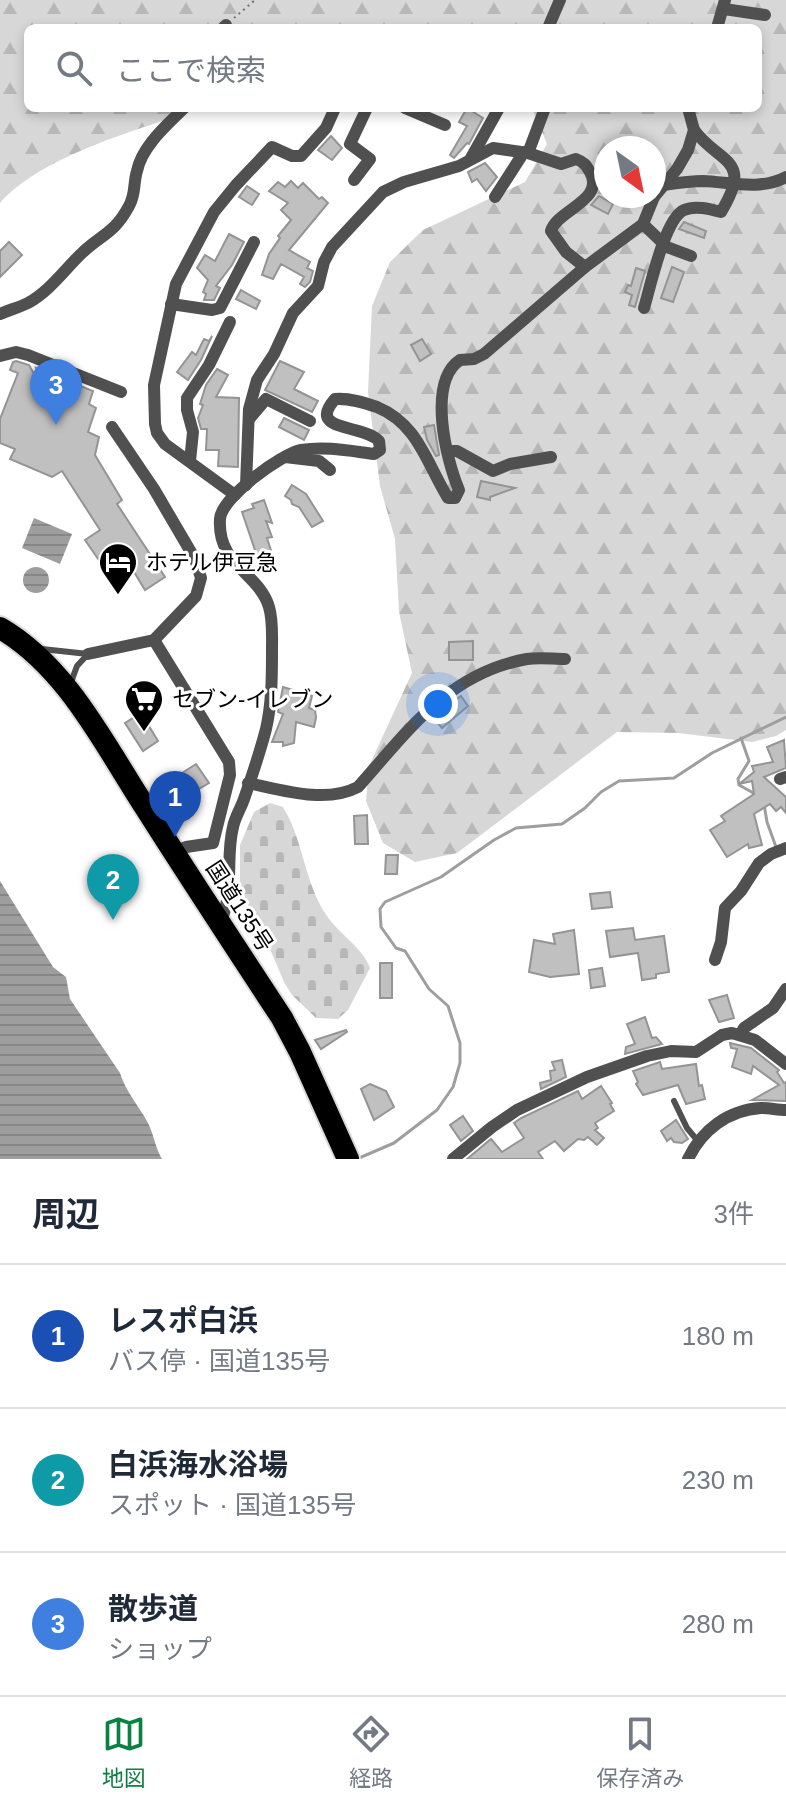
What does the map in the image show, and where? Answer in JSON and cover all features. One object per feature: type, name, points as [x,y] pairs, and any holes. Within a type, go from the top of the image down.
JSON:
[{"type":"highway","name":"国道135号","points":[[0,628],[47,663],[69,691],[282,1018],[346,1154]]},
{"type":"street","points":[[547,24],[560,0]]},
{"type":"street","points":[[718,24],[725,5],[765,15]]},
{"type":"street","points":[[0,314],[43,293],[82,252],[108,234],[120,221],[135,195],[137,169],[142,158],[180,112]]},
{"type":"street","points":[[235,495],[160,440],[155,424],[154,385],[176,284],[214,212],[236,185],[272,147],[292,156],[301,156],[326,128],[333,112]]},
{"type":"street","points":[[354,180],[370,159],[350,144],[365,112]]},
{"type":"street","points":[[414,112],[445,125]]},
{"type":"street","points":[[471,158],[497,112]]},
{"type":"street","points":[[495,197],[526,152],[543,112]]},
{"type":"street","points":[[644,308],[663,243],[675,216],[695,208],[721,212],[729,199],[732,164],[700,138],[694,130],[689,112]]},
{"type":"street","points":[[666,182],[688,150],[694,130]]},
{"type":"street","points":[[246,485],[249,419],[257,380],[274,354],[293,313],[318,286],[324,262],[332,247],[383,192],[404,182],[459,166],[493,148],[526,152],[561,164],[576,159],[585,162],[594,180],[593,188],[552,225],[551,231],[553,238],[566,252],[585,267]]},
{"type":"street","points":[[666,185],[705,181],[732,185],[762,184],[786,177]]},
{"type":"street","points":[[220,923],[227,910],[230,892],[232,829],[266,728],[270,704],[272,620],[269,605],[260,590],[233,563],[225,548],[220,518],[224,508],[246,485],[298,450],[340,448],[374,454],[380,450],[379,441],[372,434],[337,427],[329,421],[326,414],[328,407],[335,399],[341,398],[368,404],[405,423],[441,487],[451,499],[459,495],[444,437],[442,384],[453,365],[484,354],[585,267],[643,224],[650,208]]},
{"type":"street","points":[[643,224],[663,243],[691,256]]},
{"type":"street","points":[[171,304],[212,310],[220,308],[254,242]]},
{"type":"street","points":[[190,461],[193,432],[187,398],[209,365],[230,322]]},
{"type":"street","points":[[0,356],[16,352],[28,355],[121,392]]},
{"type":"street","points":[[249,419],[266,399],[310,421]]},
{"type":"street","points":[[88,654],[154,640],[196,596],[201,578],[199,568],[154,489],[112,427]]},
{"type":"street","points":[[447,451],[457,451],[493,471],[510,464],[551,457]]},
{"type":"street","points":[[285,457],[319,461],[330,470]]},
{"type":"street","points":[[154,640],[229,762],[230,775],[213,843],[174,852]]},
{"type":"street","points":[[248,783],[297,793],[345,794],[358,787],[425,711],[457,686],[488,671],[528,659],[565,659]]},
{"type":"street","points":[[715,960],[721,942],[725,908],[759,863],[780,850]]},
{"type":"street","points":[[740,1035],[744,1028],[773,1008],[786,989]]},
{"type":"street","points":[[453,1159],[517,1110],[587,1077],[647,1056],[671,1051],[696,1052],[722,1035],[740,1035],[755,1040],[786,1064]]},
{"type":"street","points":[[688,1159],[697,1140],[734,1112],[765,1108],[786,1110]]},
{"type":"lane","points":[[30,648],[88,654]]},
{"type":"lane","points":[[69,691],[77,666],[88,654]]},
{"type":"lane","points":[[674,1101],[687,1128],[697,1140]]},
{"type":"path","points":[[226,24],[255,0]]},
{"type":"green space","points":[[0,0],[786,0],[786,730],[752,742],[678,733],[617,732],[457,853],[415,862],[383,843],[366,801],[369,766],[412,673],[399,612],[395,539],[380,486],[368,392],[372,306],[390,262],[423,230],[525,182],[547,144],[534,112],[762,112],[762,24],[24,24],[24,112],[189,112],[94,145],[41,171],[0,203]]},
{"type":"green space","points":[[270,803],[283,807],[290,820],[319,903],[370,968],[348,1010],[338,1019],[316,1018],[292,995],[249,908],[240,882],[240,845],[254,812]]},
{"type":"shaded area","points":[[34,518],[72,534],[60,564],[22,548]]},
{"type":"shaded area","points":[[36,567],[45,571],[49,580],[45,589],[36,593],[27,589],[23,580],[27,571]]},
{"type":"shaded area","points":[[0,881],[53,967],[66,977],[70,999],[120,1073],[148,1123],[162,1159],[0,1159]]},
{"type":"building","points":[[465,112],[473,112],[483,118],[469,144],[454,158],[450,155],[467,126],[459,122]]},
{"type":"building","points":[[331,136],[342,148],[332,160],[318,150]]},
{"type":"building","points":[[485,163],[497,177],[486,191],[477,179],[472,182],[468,172]]},
{"type":"building","points":[[291,181],[298,188],[303,183],[319,199],[322,197],[328,203],[289,250],[310,262],[307,268],[313,271],[305,287],[300,284],[304,277],[281,264],[273,279],[262,275],[269,254],[280,238],[278,236],[291,220],[281,210],[288,203],[269,191],[278,182],[285,187]]},
{"type":"building","points":[[247,186],[259,194],[252,205],[239,197]]},
{"type":"building","points":[[597,208],[611,208],[608,214]]},
{"type":"building","points":[[684,222],[706,231],[704,238],[679,229]]},
{"type":"building","points":[[229,234],[244,242],[216,286],[220,288],[214,300],[204,300],[206,294],[203,292],[208,280],[197,268],[205,255],[215,261]]},
{"type":"building","points":[[9,242],[22,255],[0,277],[0,251]]},
{"type":"building","points":[[672,267],[684,272],[673,302],[661,298]]},
{"type":"building","points":[[636,268],[645,271],[635,307],[629,305],[632,295],[625,292],[628,285],[631,286]]},
{"type":"building","points":[[241,290],[260,301],[256,309],[236,299]]},
{"type":"building","points":[[212,336],[188,380],[177,372],[192,352],[196,355],[204,339],[209,341]]},
{"type":"building","points":[[422,339],[431,354],[420,361],[411,345]]},
{"type":"building","points":[[16,361],[29,365],[37,379],[36,368],[93,391],[89,404],[96,408],[88,432],[99,437],[95,455],[122,500],[117,504],[165,577],[145,590],[131,567],[112,579],[85,540],[100,530],[62,471],[52,477],[10,459],[15,449],[0,443],[0,419],[18,373],[10,370]]},
{"type":"building","points":[[280,361],[304,372],[294,389],[318,401],[312,412],[265,390]]},
{"type":"building","points":[[217,369],[228,375],[216,397],[239,398],[238,467],[218,466],[219,450],[206,450],[207,429],[201,429],[198,418],[206,385]]},
{"type":"building","points":[[284,418],[309,430],[304,440],[279,427]]},
{"type":"building","points":[[434,425],[439,455],[436,456],[424,427]]},
{"type":"building","points":[[481,481],[515,488],[490,497],[490,500],[477,497]]},
{"type":"building","points":[[292,485],[306,494],[323,521],[312,527],[299,507],[285,496]]},
{"type":"building","points":[[264,500],[272,523],[266,521],[272,537],[267,538],[274,560],[260,565],[242,512]]},
{"type":"building","points":[[473,641],[473,660],[449,660],[449,642]]},
{"type":"building","points":[[283,687],[312,696],[309,708],[315,710],[316,718],[314,727],[296,722],[294,743],[283,746],[283,742],[272,742],[283,714],[278,712]]},
{"type":"building","points":[[461,696],[468,706],[442,728],[436,721],[441,717],[438,713]]},
{"type":"building","points":[[141,713],[158,741],[143,751],[125,723]]},
{"type":"building","points":[[784,740],[786,768],[764,777],[786,797],[786,813],[781,807],[776,811],[770,804],[754,814],[762,845],[749,848],[748,844],[727,857],[710,830],[725,821],[721,816],[754,794],[752,781],[739,784],[754,772],[752,766],[773,762],[767,747]]},
{"type":"building","points":[[196,764],[209,783],[194,792],[182,773]]},
{"type":"building","points":[[367,815],[368,844],[355,844],[354,816]]},
{"type":"building","points":[[386,855],[398,855],[397,874],[385,874]]},
{"type":"building","points":[[610,892],[612,907],[592,909],[590,894]]},
{"type":"building","points":[[633,928],[635,940],[664,936],[669,972],[642,980],[638,953],[610,957],[606,931]]},
{"type":"building","points":[[574,930],[579,974],[550,977],[529,972],[534,940],[555,944],[553,934]]},
{"type":"building","points":[[380,963],[392,963],[392,998],[380,998]]},
{"type":"building","points":[[602,968],[605,986],[591,988],[589,970]]},
{"type":"building","points":[[727,995],[734,1018],[719,1022],[709,1000]]},
{"type":"building","points":[[645,1017],[652,1038],[656,1037],[662,1044],[625,1054],[626,1047],[635,1044],[627,1024]]},
{"type":"building","points":[[346,1030],[321,1049],[315,1040]]},
{"type":"building","points":[[730,1043],[751,1048],[779,1070],[777,1072],[786,1082],[786,1101],[752,1100],[779,1085],[753,1066],[751,1074],[732,1067],[737,1049],[731,1048]]},
{"type":"building","points":[[562,1060],[566,1077],[541,1089],[540,1083],[551,1080],[550,1071],[555,1070],[552,1062]]},
{"type":"building","points":[[660,1062],[662,1069],[696,1064],[699,1086],[702,1085],[705,1099],[686,1104],[678,1085],[643,1095],[633,1071]]},
{"type":"building","points":[[370,1084],[386,1091],[394,1107],[374,1120],[361,1089]]},
{"type":"building","points":[[601,1086],[614,1111],[595,1123],[598,1128],[595,1130],[604,1138],[597,1145],[588,1137],[578,1139],[564,1151],[555,1141],[538,1152],[543,1159],[467,1159],[491,1139],[502,1152],[524,1138],[514,1123],[521,1118],[578,1091],[582,1099]]},
{"type":"building","points":[[463,1116],[473,1131],[461,1141],[450,1125]]},
{"type":"building","points":[[676,1120],[688,1139],[682,1143],[674,1142],[671,1138],[667,1141],[661,1131]]},
{"type":"waterway","points":[[357,1159],[394,1143],[437,1110],[453,1087],[460,1063],[460,1043],[448,1006],[429,989],[405,951],[396,948],[381,927],[380,909],[385,902],[441,877],[516,828],[562,824],[619,781],[674,778],[712,753],[786,717]]},
{"type":"waterway","points":[[741,738],[749,761],[738,779],[739,785],[757,795]]},
{"type":"waterway","points":[[764,804],[776,847]]},
{"type":"place","name":"散歩道","points":[[56,425]]},
{"type":"place","name":"ホテル伊豆急","points":[[118,596]]},
{"type":"place","name":"セブン-イレブン","points":[[144,733]]},
{"type":"place","name":"レスポ白浜","points":[[175,837]]},
{"type":"place","name":"白浜海水浴場","points":[[113,920]]}]
